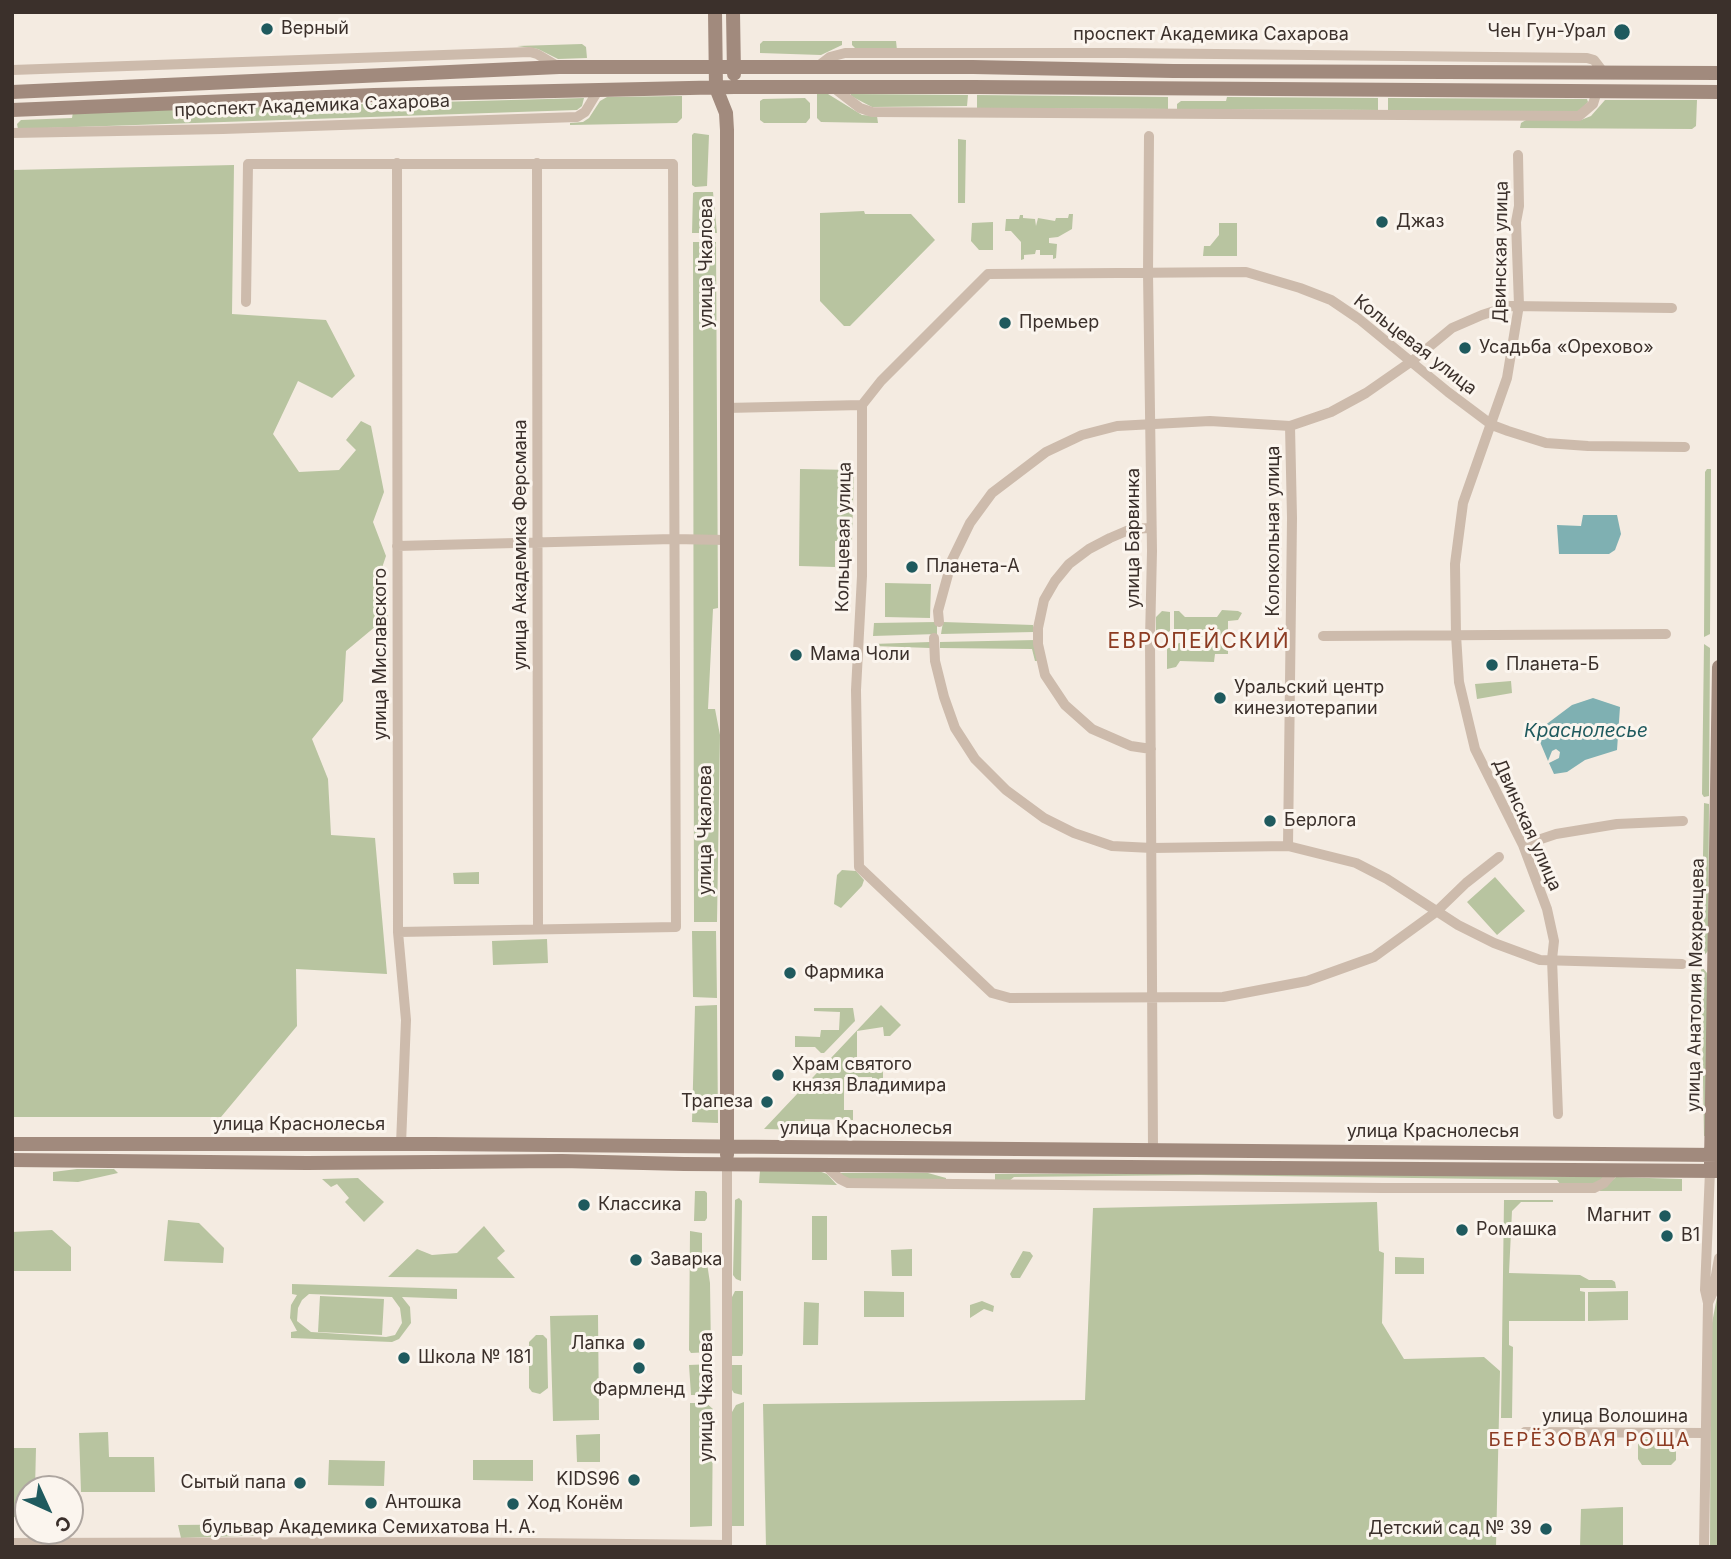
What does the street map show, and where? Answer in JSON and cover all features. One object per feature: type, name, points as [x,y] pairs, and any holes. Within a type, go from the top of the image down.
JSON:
[{"type":"street","name":"улица Чкалова","points":[[715,12],[716,88],[726,113]]},
{"type":"street","name":"улица Чкалова","points":[[727,1546],[726,113],[734,87],[733,12]]},
{"type":"street","name":"проспект Академика Сахарова","points":[[12,70],[530,52],[559,67]]},
{"type":"street","name":"проспект Академика Сахарова","points":[[12,92],[559,67],[1719,73]]},
{"type":"street","name":"проспект Академика Сахарова","points":[[12,110],[599,89],[734,87],[1719,92]]},
{"type":"street","points":[[834,88],[860,108],[872,112],[1579,116],[1593,104],[1597,91]]},
{"type":"street","name":"проспект Академика Сахарова","points":[[12,132],[577,117],[585,112],[599,89]]},
{"type":"street","name":"улица Барвинка","points":[[1149,136],[1153,1149]]},
{"type":"street","name":"Двинская улица","points":[[1518,155],[1519,206],[1516,222],[1519,305],[1507,378],[1463,503],[1455,564],[1456,635],[1459,682],[1475,749],[1523,845],[1547,909],[1554,941],[1552,959],[1558,1114]]},
{"type":"street","name":"улица Миславского","points":[[397,163],[398,932],[407,1020],[401,1144]]},
{"type":"street","name":"улица Чкалова","points":[[537,163],[673,164],[676,928],[538,928]]},
{"type":"street","points":[[246,302],[248,164],[537,163]]},
{"type":"street","name":"улица Академика Ферсмана","points":[[537,163],[538,928]]},
{"type":"street","name":"Кольцевая улица","points":[[1499,857],[1466,883],[1436,912],[1374,957],[1307,981],[1223,997],[1010,998],[992,993],[859,867],[856,690],[862,576],[862,405],[881,381],[988,274],[1246,272],[1331,300],[1359,319],[1492,425],[1546,443],[1685,447]]},
{"type":"street","name":"Колокольная улица","points":[[939,622],[939,611],[952,560],[970,523],[992,493],[1046,452],[1082,435],[1117,426],[1210,421],[1290,426],[1331,412],[1366,393],[1412,361],[1452,328],[1482,314],[1519,305],[1672,308]]},
{"type":"street","points":[[726,408],[862,405]]},
{"type":"street","name":"Колокольная улица","points":[[1288,846],[1292,518],[1290,426]]},
{"type":"street","points":[[1150,528],[1131,529],[1110,538],[1088,549],[1069,565],[1044,600],[1038,628],[1038,644],[1045,675],[1065,705],[1092,729],[1131,746],[1151,750]]},
{"type":"street","points":[[397,546],[537,541],[726,540]]},
{"type":"street","points":[[1323,636],[1666,634]]},
{"type":"street","points":[[934,638],[938,673],[955,728],[975,759],[1006,790],[1044,818],[1074,833],[1112,846],[1288,846],[1356,863],[1387,879],[1436,912],[1494,943],[1540,960],[1682,964]]},
{"type":"street","name":"улица Анатолия Мехренцева","points":[[1704,1547],[1708,1303],[1705,1290],[1716,1155],[1719,667]]},
{"type":"street","points":[[1523,845],[1556,834],[1617,824],[1683,821]]},
{"type":"street","points":[[398,932],[538,928]]},
{"type":"street","name":"улица Краснолесья","points":[[12,1144],[401,1144],[1716,1155]]},
{"type":"street","points":[[307,1144],[307,1163]]},
{"type":"street","name":"улица Краснолесья","points":[[12,1160],[307,1163],[408,1160],[1714,1171]]},
{"type":"street","name":"улица Анатолия Мехренцева","points":[[1708,1303],[1713,1292],[1719,1258]]},
{"type":"street","name":"улица Волошина","points":[[1525,1432],[1705,1433]]},
{"type":"street","name":"бульвар Академика Семихатова Н. А.","points":[[84,1545],[428,1542],[727,1546]]},
{"type":"green space","points":[[763,41],[842,41],[842,45],[821,55],[760,53],[760,44]]},
{"type":"green space","points":[[852,41],[896,41],[897,50],[856,49]]},
{"type":"green space","points":[[582,44],[586,47],[587,58],[558,59],[538,49],[517,46]]},
{"type":"green space","points":[[817,94],[828,94],[862,115],[877,116],[878,123],[821,122],[817,118]]},
{"type":"green space","points":[[851,94],[968,95],[967,106],[872,107]]},
{"type":"green space","points":[[977,95],[1168,97],[1168,109],[977,108]]},
{"type":"green space","points":[[682,96],[682,118],[677,123],[570,125],[589,118],[600,101],[607,97]]},
{"type":"green space","points":[[1227,97],[1378,98],[1378,110],[1177,109],[1177,104],[1181,101],[1226,101]]},
{"type":"green space","points":[[584,98],[582,106],[577,110],[18,129],[17,124],[21,120],[72,118],[73,112]]},
{"type":"green space","points":[[805,98],[810,103],[810,118],[806,123],[764,123],[760,120],[760,101],[763,99]]},
{"type":"green space","points":[[1388,98],[1587,99],[1588,102],[1579,111],[1388,111]]},
{"type":"green space","points":[[1605,100],[1697,100],[1696,126],[1692,129],[1520,128],[1521,123],[1526,120],[1581,120],[1591,116]]},
{"type":"green space","points":[[694,133],[709,135],[707,186],[692,185]]},
{"type":"green space","points":[[958,139],[966,140],[965,203],[958,203]]},
{"type":"green space","points":[[234,165],[232,314],[326,320],[355,376],[332,398],[298,381],[273,434],[299,472],[339,470],[356,450],[346,440],[361,421],[371,426],[384,492],[373,522],[386,556],[373,594],[388,616],[346,651],[343,701],[312,739],[328,779],[331,835],[375,838],[387,974],[296,969],[297,1026],[221,1117],[12,1117],[12,170]]},
{"type":"green space","points":[[695,192],[713,192],[717,233],[692,233]]},
{"type":"green space","points":[[864,211],[865,214],[911,214],[935,240],[850,326],[844,326],[820,301],[820,213]]},
{"type":"green space","points":[[1069,214],[1073,214],[1072,229],[1058,237],[1049,238],[1049,243],[1057,244],[1056,258],[1053,259],[1053,255],[1040,255],[1040,250],[1036,250],[1035,254],[1024,255],[1021,260],[1021,242],[1011,231],[1005,231],[1006,219],[1019,219],[1020,215],[1023,215],[1023,218],[1035,219],[1036,226],[1038,218],[1055,221],[1056,218],[1068,218]]},
{"type":"green space","points":[[993,222],[993,250],[979,250],[971,241],[972,223]]},
{"type":"green space","points":[[1219,223],[1237,223],[1237,256],[1203,256],[1204,246],[1210,246],[1219,235]]},
{"type":"green space","points":[[693,242],[716,242],[718,608],[713,609],[708,709],[715,709],[720,735],[717,922],[694,922]]},
{"type":"green space","points":[[800,469],[854,470],[852,541],[835,541],[835,567],[799,566]]},
{"type":"green space","points":[[1711,469],[1710,634],[1704,637],[1705,472]]},
{"type":"green space","points":[[885,583],[931,584],[930,618],[885,617]]},
{"type":"green space","points":[[1222,610],[1242,613],[1238,620],[1228,621],[1228,637],[1178,637],[1174,633],[1174,611],[1179,611],[1185,617],[1217,617]]},
{"type":"green space","points":[[1162,611],[1170,612],[1170,631],[1156,635],[1156,617]]},
{"type":"green space","points":[[937,622],[937,634],[873,636],[874,623]]},
{"type":"green space","points":[[943,622],[1033,625],[1034,632],[941,634]]},
{"type":"green space","points":[[1036,640],[1039,661],[1035,661],[1032,649],[940,648],[940,642]]},
{"type":"green space","points":[[930,642],[930,648],[873,644]]},
{"type":"green space","points":[[1179,643],[1228,644],[1228,654],[1215,654],[1214,662],[1180,661],[1176,667],[1167,669],[1167,648]]},
{"type":"green space","points":[[1704,644],[1710,648],[1709,796],[1704,797],[1702,794]]},
{"type":"green space","points":[[1511,681],[1512,693],[1477,699],[1475,684]]},
{"type":"green space","points":[[1704,803],[1709,804],[1708,951],[1701,959]]},
{"type":"green space","points":[[842,870],[856,871],[864,880],[862,886],[841,908],[834,904],[837,875]]},
{"type":"green space","points":[[479,872],[479,884],[454,884],[453,873]]},
{"type":"green space","points":[[1495,877],[1525,911],[1497,935],[1467,902]]},
{"type":"green space","points":[[692,931],[716,931],[717,998],[693,997]]},
{"type":"green space","points":[[547,939],[548,963],[493,965],[492,941]]},
{"type":"green space","points":[[1701,966],[1707,973],[1708,1136],[1704,1136]]},
{"type":"green space","points":[[717,1005],[718,1123],[692,1122],[695,1006]]},
{"type":"green space","points":[[881,1005],[901,1025],[890,1036],[884,1036],[883,1027],[857,1031],[857,1071],[878,1072],[878,1065],[883,1065],[883,1089],[872,1089],[872,1077],[844,1077],[844,1110],[853,1110],[853,1120],[805,1119],[803,1130],[764,1129]]},
{"type":"green space","points":[[814,1008],[853,1008],[855,1021],[824,1053],[815,1047],[795,1047],[795,1036],[820,1037],[821,1030],[839,1030],[840,1012],[814,1011]]},
{"type":"green space","points":[[114,1169],[118,1173],[78,1182],[53,1181],[53,1172]]},
{"type":"green space","points":[[816,1170],[827,1174],[837,1185],[759,1183],[760,1171]]},
{"type":"green space","points":[[838,1173],[928,1173],[946,1178],[946,1181],[850,1181]]},
{"type":"green space","points":[[1199,1173],[1605,1177],[1595,1185],[1560,1184],[1557,1180],[1199,1175],[1014,1177],[1009,1181],[995,1181],[995,1174]]},
{"type":"green space","points":[[1616,1177],[1682,1179],[1682,1191],[1599,1191]]},
{"type":"green space","points":[[358,1178],[384,1202],[364,1222],[345,1202],[349,1198],[337,1184],[331,1187],[322,1179]]},
{"type":"green space","points":[[695,1191],[707,1193],[705,1221],[694,1221]]},
{"type":"green space","points":[[739,1198],[742,1201],[741,1281],[733,1275],[735,1200]]},
{"type":"green space","points":[[1504,1200],[1553,1200],[1521,1202],[1512,1211],[1509,1273],[1580,1275],[1589,1280],[1612,1280],[1616,1288],[1580,1288],[1580,1291],[1585,1292],[1585,1321],[1509,1321],[1509,1345],[1513,1347],[1512,1418],[1501,1418]]},
{"type":"green space","points":[[1377,1202],[1379,1251],[1384,1253],[1382,1323],[1404,1359],[1484,1357],[1500,1371],[1496,1547],[766,1547],[763,1404],[1085,1400],[1093,1208]]},
{"type":"green space","points":[[812,1216],[827,1216],[827,1260],[812,1260]]},
{"type":"green space","points":[[168,1220],[199,1223],[224,1248],[223,1263],[164,1261]]},
{"type":"green space","points":[[484,1226],[505,1251],[497,1258],[515,1278],[388,1277],[417,1249],[432,1255],[457,1253]]},
{"type":"green space","points":[[52,1230],[71,1247],[71,1271],[12,1271],[12,1232]]},
{"type":"green space","points":[[690,1231],[702,1233],[702,1263],[707,1263],[710,1283],[711,1352],[691,1353],[689,1350]]},
{"type":"green space","points":[[912,1249],[912,1276],[892,1276],[891,1250]]},
{"type":"green space","points":[[1023,1251],[1030,1252],[1033,1256],[1020,1278],[1012,1278],[1010,1274]]},
{"type":"green space","points":[[1395,1257],[1424,1258],[1424,1274],[1395,1274]]},
{"type":"green space","points":[[292,1284],[457,1289],[457,1299],[402,1297],[410,1307],[411,1323],[399,1339],[392,1342],[291,1338],[291,1332],[297,1331],[290,1318],[291,1305],[297,1295],[292,1294]],"holes":[[[309,1294],[392,1297],[400,1308],[402,1323],[395,1335],[386,1337],[311,1332],[297,1321],[298,1308]]]},
{"type":"green space","points":[[1719,1287],[1719,1547],[1710,1547],[1711,1328]]},
{"type":"green space","points":[[735,1291],[743,1291],[742,1356],[732,1356],[732,1297]]},
{"type":"green space","points":[[864,1291],[904,1292],[904,1317],[864,1317]]},
{"type":"green space","points":[[1628,1291],[1628,1320],[1588,1321],[1588,1292]]},
{"type":"green space","points":[[320,1296],[384,1299],[382,1335],[318,1332]]},
{"type":"green space","points":[[982,1301],[994,1306],[993,1312],[984,1309],[970,1318],[970,1305]]},
{"type":"green space","points":[[804,1302],[819,1303],[818,1345],[803,1345]]},
{"type":"green space","points":[[598,1315],[599,1420],[553,1421],[550,1316]]},
{"type":"green space","points":[[536,1335],[543,1335],[547,1339],[548,1388],[540,1394],[529,1388],[529,1342]]},
{"type":"green space","points":[[713,1364],[712,1391],[707,1395],[691,1395],[689,1365]]},
{"type":"green space","points":[[731,1365],[742,1365],[742,1395],[732,1390]]},
{"type":"green space","points":[[744,1402],[744,1526],[732,1526],[732,1412],[736,1405]]},
{"type":"green space","points":[[690,1403],[706,1403],[713,1409],[712,1526],[690,1527]]},
{"type":"green space","points":[[108,1432],[109,1457],[154,1457],[155,1492],[84,1492],[84,1475],[80,1475],[79,1433]]},
{"type":"green space","points":[[600,1434],[600,1462],[577,1462],[576,1435]]},
{"type":"green space","points":[[1643,1439],[1668,1439],[1676,1443],[1676,1460],[1671,1465],[1642,1465],[1638,1459],[1638,1444]]},
{"type":"green space","points":[[12,1448],[36,1448],[35,1475],[14,1475],[12,1517]]},
{"type":"green space","points":[[329,1460],[385,1461],[384,1486],[328,1485]]},
{"type":"green space","points":[[473,1460],[533,1460],[533,1481],[473,1480]]},
{"type":"green space","points":[[1623,1507],[1623,1547],[1580,1547],[1581,1509]]},
{"type":"green space","points":[[273,1524],[271,1535],[181,1538],[178,1525]]},
{"type":"water","points":[[1583,515],[1617,515],[1621,534],[1615,550],[1609,554],[1559,554],[1557,525],[1581,526]]},
{"type":"water","name":"Краснолесье","points":[[1593,698],[1620,707],[1617,750],[1585,760],[1567,772],[1554,774],[1549,763],[1559,758],[1560,752],[1556,749],[1552,751],[1548,761],[1540,742],[1540,729],[1572,705]]},
{"type":"place","name":"Верный","points":[[267,29]]},
{"type":"place","name":"Чен Гун-Урал","points":[[1622,32]]},
{"type":"place","name":"Джаз","points":[[1382,222]]},
{"type":"place","name":"Премьер","points":[[1005,323]]},
{"type":"place","name":"Усадьба «Орехово»","points":[[1465,348]]},
{"type":"place","name":"Планета-А","points":[[912,567]]},
{"type":"place","name":"Мама Чоли","points":[[796,655]]},
{"type":"place","name":"Планета-Б","points":[[1492,665]]},
{"type":"place","name":"Уральский центр кинезиотерапии","points":[[1220,698]]},
{"type":"place","name":"Берлога","points":[[1270,821]]},
{"type":"place","name":"Фармика","points":[[790,973]]},
{"type":"place","name":"Храм святого князя Владимира","points":[[778,1075]]},
{"type":"place","name":"Трапеза","points":[[767,1102]]},
{"type":"place","name":"Классика","points":[[584,1205]]},
{"type":"place","name":"Магнит","points":[[1665,1216]]},
{"type":"place","name":"Ромашка","points":[[1462,1230]]},
{"type":"place","name":"B1","points":[[1667,1236]]},
{"type":"place","name":"Заварка","points":[[636,1260]]},
{"type":"place","name":"Лапка","points":[[639,1344]]},
{"type":"place","name":"Школа № 181","points":[[404,1358]]},
{"type":"place","name":"Фармленд","points":[[639,1368]]},
{"type":"place","name":"KIDS96","points":[[634,1480]]},
{"type":"place","name":"Сытый папа","points":[[300,1483]]},
{"type":"place","name":"Антошка","points":[[371,1503]]},
{"type":"place","name":"Ход Конём","points":[[513,1504]]},
{"type":"place","name":"Детский сад № 39","points":[[1546,1529]]},
{"type":"district","name":"ЕВРОПЕЙСКИЙ","points":[[1199,642]]},
{"type":"district","name":"БЕРЁЗОВАЯ РОЩА","points":[[1590,1440]]}]
